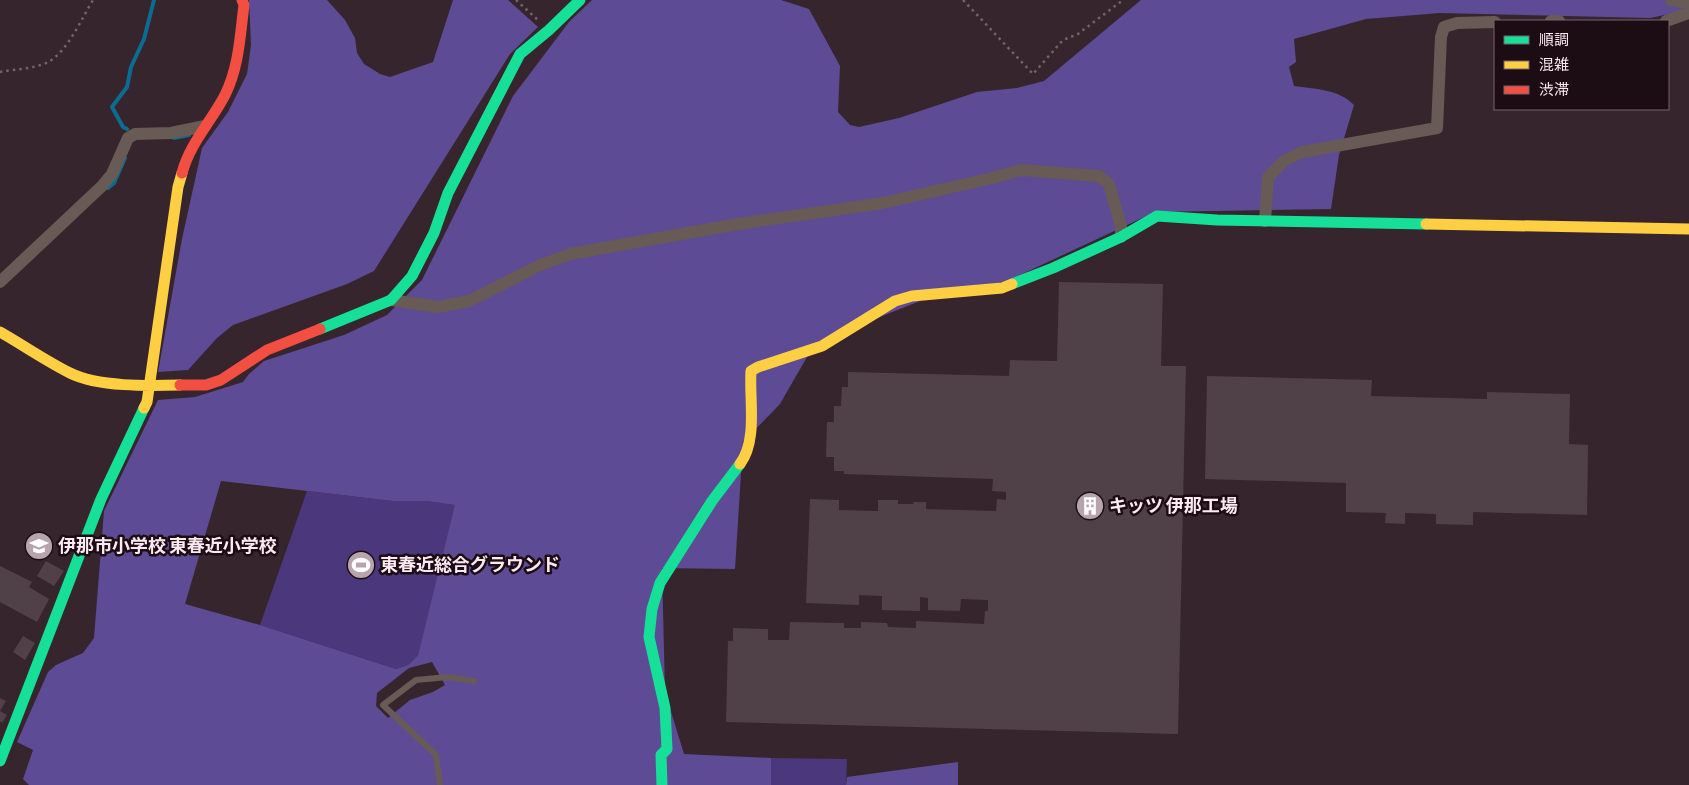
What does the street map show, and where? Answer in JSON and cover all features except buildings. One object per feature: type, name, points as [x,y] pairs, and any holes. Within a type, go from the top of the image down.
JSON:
[{"type":"street","points":[[0,761],[101,499],[147,402],[178,187],[183,166],[226,95],[233,75],[238,58],[244,5],[242,0]]},
{"type":"street","points":[[0,332],[70,373],[98,382],[150,386],[206,385],[221,380],[267,350],[391,300],[412,276],[423,257],[434,233],[448,193],[516,60],[520,54],[549,30],[580,0]]},
{"type":"street","points":[[1671,0],[1689,3]]},
{"type":"street","points":[[1669,20],[1689,14]]},
{"type":"street","points":[[1265,221],[1268,177],[1284,161],[1302,152],[1437,128],[1441,37],[1444,27],[1457,23],[1494,22]]},
{"type":"street","points":[[0,282],[102,186],[112,174],[128,138],[135,134],[172,134],[206,126]]},
{"type":"street","points":[[391,300],[438,307],[469,301],[538,266],[570,254],[738,224],[883,202],[1021,170],[1099,176],[1109,184],[1121,226],[1122,237]]},
{"type":"street","points":[[662,785],[661,755],[667,749],[665,708],[649,637],[652,609],[660,583],[712,501],[744,459],[748,450],[751,441],[751,371],[758,366],[822,346],[895,301],[912,296],[1002,288],[1053,268],[1122,237],[1157,216],[1265,221],[1689,229]]},
{"type":"lane","points":[[440,785],[436,756],[383,705],[416,680],[448,677],[474,681]]},
{"type":"path","points":[[0,72],[37,65],[49,61],[58,55],[93,0]]},
{"type":"path","points":[[516,0],[549,30]]},
{"type":"path","points":[[963,0],[1033,74],[1063,40],[1078,34],[1123,0]]},
{"type":"shaded area","points":[[249,0],[327,0],[345,20],[355,38],[357,53],[364,64],[380,74],[390,77],[433,62],[453,0],[508,0],[538,27],[510,54],[374,271],[347,284],[233,325],[217,338],[188,370],[158,372],[182,239],[202,148],[228,112],[247,74],[251,45]]},
{"type":"shaded area","points":[[592,0],[781,0],[809,9],[840,66],[838,112],[850,125],[859,127],[899,118],[977,92],[1017,88],[1044,81],[1141,0],[1689,0],[1689,7],[1679,12],[1650,18],[1440,13],[1366,19],[1294,39],[1296,62],[1289,67],[1294,86],[1334,93],[1354,105],[1339,155],[1331,209],[1155,212],[1005,282],[950,289],[815,343],[780,404],[743,442],[735,569],[662,568],[665,692],[684,754],[771,758],[771,785],[29,785],[23,779],[33,750],[17,742],[48,672],[56,665],[83,653],[94,638],[104,511],[158,400],[195,397],[243,382],[264,361],[344,335],[387,315],[422,280],[513,96],[569,22]],"holes":[[[221,481],[393,501],[426,501],[455,505],[418,655],[408,665],[396,669],[260,625],[185,604]],[[432,662],[445,685],[433,692],[410,700],[388,718],[376,706],[377,693],[409,668]]]},
{"type":"shaded area","name":"東春近総合グラウンド","points":[[307,491],[393,501],[426,501],[456,505],[418,655],[408,665],[396,669],[260,625]]},
{"type":"shaded area","points":[[771,758],[847,759],[846,785],[771,785]]},
{"type":"shaded area","points":[[958,762],[958,785],[846,785],[847,777]]},
{"type":"waterway","points":[[127,129],[123,127],[112,107],[127,87],[131,67],[144,39],[154,0]]},
{"type":"waterway","points":[[174,138],[189,135]]},
{"type":"waterway","points":[[108,188],[114,183],[125,158]]},
{"type":"traffic: fast","points":[[320,329],[391,300],[412,276],[434,233],[448,193],[520,54],[549,30],[580,0]]},
{"type":"traffic: fast","points":[[1012,284],[1053,268],[1121,237],[1157,216],[1217,220],[1426,224]]},
{"type":"traffic: fast","points":[[0,761],[101,499],[144,408]]},
{"type":"traffic: fast","points":[[662,785],[661,755],[667,749],[665,708],[649,637],[652,609],[660,583],[712,501],[740,464]]},
{"type":"traffic: slow","points":[[144,408],[147,402],[178,187],[182,173]]},
{"type":"traffic: slow","points":[[1426,224],[1689,229]]},
{"type":"traffic: slow","points":[[740,464],[746,454],[751,431],[751,371],[822,346],[895,301],[912,296],[1002,288],[1012,284]]},
{"type":"traffic: slow","points":[[0,332],[81,378],[124,385],[180,385]]},
{"type":"traffic: jam","points":[[182,173],[190,152],[230,84],[240,40],[244,5],[242,0]]},
{"type":"traffic: jam","points":[[180,385],[206,385],[221,380],[267,350],[320,329]]},
{"type":"place","name":"キッツ 伊那工場","points":[[1090,506]]},
{"type":"place","name":"伊那市小学校 東春近小学校","points":[[39,546]]},
{"type":"place","name":"東春近総合グラウンド","points":[[361,565]]}]
